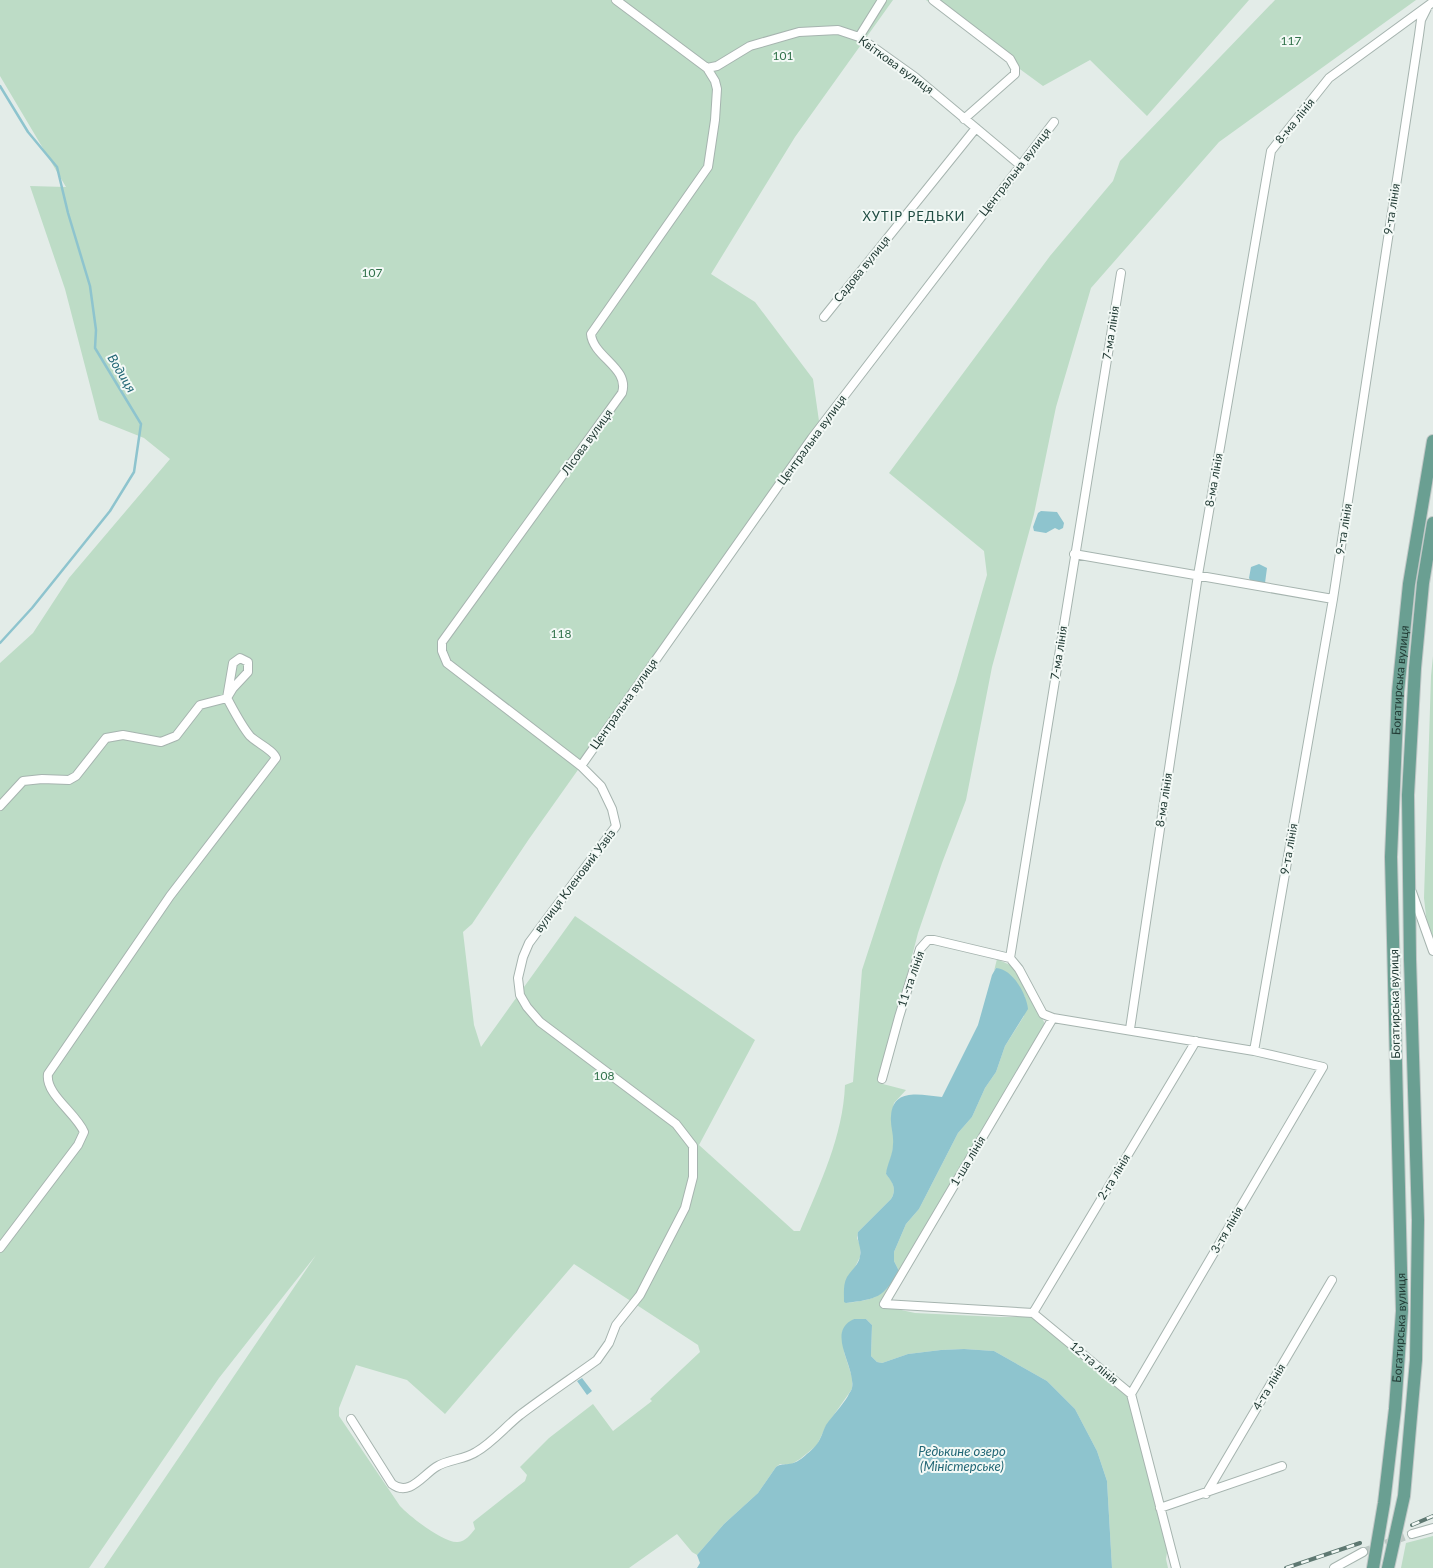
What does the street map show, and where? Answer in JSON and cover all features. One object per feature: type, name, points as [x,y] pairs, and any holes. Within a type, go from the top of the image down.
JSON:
[{"type":"main road","name":"Богатирська вулиця","points":[[1373,1568],[1384,1503],[1394,1417],[1402,1311],[1391,857],[1398,692],[1410,584],[1433,441]]},
{"type":"main road","name":"Богатирська вулиця","points":[[1388,1568],[1404,1496],[1416,1360],[1418,1220],[1408,880],[1408,795],[1415,668],[1423,583],[1433,523]]},
{"type":"street","points":[[616,0],[707,68]]},
{"type":"street","points":[[859,37],[882,0]]},
{"type":"street","points":[[933,0],[1010,59],[1016,68],[1016,74],[964,119]]},
{"type":"street","name":"8-ма лінія","points":[[1130,1029],[1198,575],[1271,151],[1330,78],[1430,5]]},
{"type":"street","name":"9-та лінія","points":[[1254,1050],[1333,599],[1419,34],[1422,20],[1430,5]]},
{"type":"street","name":"Квіткова вулиця","points":[[707,68],[717,66],[750,46],[798,32],[838,30],[859,37],[915,77],[1020,165]]},
{"type":"street","name":"Лісова вулиця","points":[[581,766],[448,663],[442,651],[442,642],[622,393],[624,388],[620,374],[594,345],[591,334],[708,167],[715,120],[717,89],[715,81],[707,68]]},
{"type":"street","name":"Центральна вулиця","points":[[581,766],[812,438],[1054,122]]},
{"type":"street","name":"Садова вулиця","points":[[824,317],[976,128]]},
{"type":"street","name":"7-ма лінія","points":[[1010,958],[1074,554],[1121,273]]},
{"type":"street","points":[[1074,554],[1333,599]]},
{"type":"street","points":[[0,806],[23,781],[42,779],[69,780],[76,776],[106,738],[123,735],[161,742],[176,736],[200,705],[227,698],[250,735],[260,746],[273,753],[276,758],[170,896],[48,1074],[49,1087],[77,1120],[84,1132],[78,1145],[0,1248]]},
{"type":"street","name":"вулиця Кленовий Узвіз","points":[[351,1419],[392,1484],[398,1488],[404,1489],[410,1487],[436,1466],[474,1454],[520,1416],[597,1360],[609,1343],[616,1324],[640,1295],[685,1208],[693,1178],[693,1146],[676,1124],[540,1022],[520,994],[518,978],[523,957],[537,931],[616,826],[612,809],[601,786],[581,766]]},
{"type":"street","points":[[1408,880],[1423,927],[1433,951]]},
{"type":"street","name":"11-та лінія","points":[[882,1079],[920,949],[928,940],[934,940],[1010,958]]},
{"type":"street","points":[[1010,958],[1019,969],[1043,1014],[1053,1018],[1130,1029],[1254,1050]]},
{"type":"street","name":"1-ша лінія","points":[[1033,1313],[884,1304],[1053,1018]]},
{"type":"street","name":"2-га лінія","points":[[1033,1313],[1196,1041]]},
{"type":"street","name":"3-тя лінія","points":[[1131,1394],[1323,1067],[1254,1050]]},
{"type":"street","name":"4-та лінія","points":[[1206,1494],[1332,1280]]},
{"type":"street","name":"12-та лінія","points":[[1033,1313],[1131,1394]]},
{"type":"street","points":[[1131,1394],[1176,1568]]},
{"type":"street","points":[[1160,1508],[1206,1494],[1282,1466]]},
{"type":"street","points":[[1412,1534],[1433,1528]]},
{"type":"street","points":[[1334,1568],[1363,1552]]},
{"type":"green space","points":[[0,0],[893,0],[795,137],[711,274],[755,302],[813,379],[820,428],[529,839],[472,924],[463,932],[474,1025],[481,1047],[575,916],[755,1040],[699,1145],[794,1231],[800,1231],[829,1160],[835,1141],[840,1123],[845,1085],[853,1082],[862,970],[956,682],[987,575],[984,551],[889,473],[1050,256],[1113,181],[1120,161],[1275,0],[1416,0],[1219,142],[1091,288],[1056,407],[1034,514],[992,667],[966,800],[918,933],[879,1083],[906,1090],[894,1103],[891,1117],[894,1142],[886,1174],[891,1180],[894,1192],[891,1199],[858,1232],[857,1238],[860,1245],[860,1257],[852,1273],[846,1303],[862,1301],[875,1297],[885,1290],[895,1277],[883,1306],[915,1313],[1031,1317],[1128,1397],[1168,1546],[1166,1559],[1168,1568],[1112,1568],[1107,1481],[1097,1451],[1075,1409],[1047,1381],[994,1351],[964,1349],[941,1350],[908,1354],[882,1363],[877,1362],[871,1356],[872,1325],[866,1319],[854,1319],[842,1332],[844,1352],[852,1377],[852,1389],[826,1426],[817,1445],[790,1465],[780,1464],[776,1467],[758,1493],[724,1524],[697,1555],[692,1552],[677,1534],[629,1568],[104,1568],[316,1255],[219,1378],[89,1568],[0,1568],[0,663],[33,633],[69,578],[170,459],[144,438],[99,420],[65,289],[30,186],[66,187],[0,76]],"holes":[[[574,1264],[698,1345],[700,1352],[650,1399],[652,1401],[613,1431],[593,1404],[549,1438],[520,1467],[527,1475],[525,1481],[473,1522],[475,1529],[466,1539],[458,1542],[445,1539],[436,1534],[400,1506],[339,1416],[339,1408],[356,1365],[407,1380],[445,1414]]]},
{"type":"green space","points":[[926,0],[1249,0],[1147,116],[1090,60],[1043,86]]},
{"type":"green space","points":[[1433,656],[1433,941],[1427,925],[1424,898],[1431,676]]},
{"type":"green space","points":[[997,959],[1012,966],[1022,979],[1044,1022],[1044,1028],[899,1271],[894,1261],[894,1252],[906,1224],[919,1209],[958,1133],[972,1117],[985,1088],[996,1072],[1005,1046],[1024,1016],[1025,997],[1013,978],[996,968],[994,971]]},
{"type":"green space","points":[[1433,1536],[1433,1568],[1401,1568],[1406,1543]]},
{"type":"water","points":[[1041,511],[1057,512],[1064,523],[1063,528],[1059,530],[1055,528],[1046,533],[1034,531],[1033,527],[1038,513]]},
{"type":"water","points":[[1259,564],[1267,568],[1265,583],[1250,580],[1249,578],[1251,567]]},
{"type":"water","points":[[996,968],[1002,969],[1008,973],[1018,984],[1025,997],[1028,1009],[1005,1046],[996,1072],[985,1088],[972,1117],[958,1133],[919,1209],[906,1224],[894,1252],[894,1261],[899,1271],[888,1287],[878,1296],[846,1303],[844,1302],[844,1286],[849,1274],[855,1267],[860,1256],[858,1232],[891,1199],[894,1192],[892,1183],[886,1174],[893,1148],[891,1116],[893,1107],[902,1097],[909,1095],[917,1094],[942,1097],[978,1025],[992,975]]},
{"type":"water","name":"Редькине озеро (Міністерське)","points":[[854,1319],[866,1319],[872,1325],[871,1356],[877,1362],[882,1363],[908,1354],[941,1350],[964,1349],[994,1351],[1047,1381],[1075,1409],[1097,1451],[1107,1481],[1112,1568],[697,1568],[700,1563],[697,1555],[724,1524],[758,1493],[776,1467],[797,1461],[814,1448],[820,1440],[826,1425],[848,1396],[852,1389],[852,1379],[842,1341],[842,1332],[846,1325]]},
{"type":"water","points":[[582,1378],[592,1391],[587,1395],[577,1381]]},
{"type":"waterway","name":"Водиця","points":[[0,86],[28,132],[57,167],[68,213],[90,286],[96,330],[95,348],[141,424],[134,472],[110,511],[32,608],[0,643]]},
{"type":"tunnel","points":[[1363,1552],[1412,1534]]},
{"type":"railway","points":[[1412,1525],[1433,1516]]},
{"type":"railway","points":[[1286,1568],[1360,1543]]},
{"type":"district","name":"ХУТІР РЕДЬКИ","points":[[914,216]]},
{"type":"park label","name":"117","points":[[1291,41]]},
{"type":"park label","name":"101","points":[[783,56]]},
{"type":"park label","name":"107","points":[[372,273]]},
{"type":"park label","name":"118","points":[[561,634]]},
{"type":"park label","name":"108","points":[[604,1076]]}]
